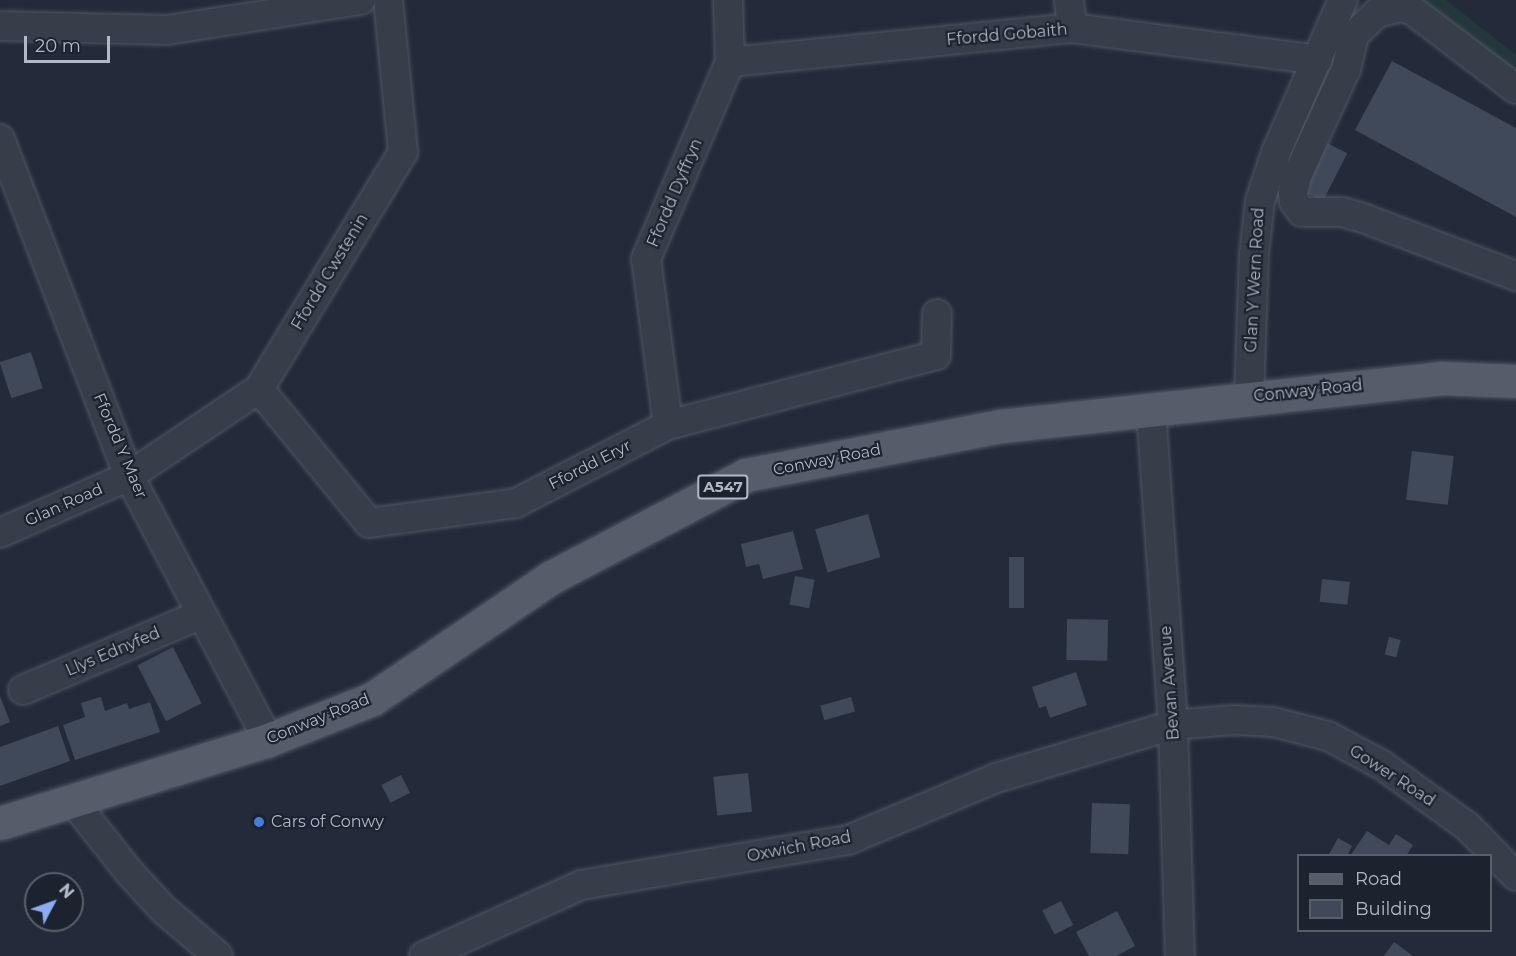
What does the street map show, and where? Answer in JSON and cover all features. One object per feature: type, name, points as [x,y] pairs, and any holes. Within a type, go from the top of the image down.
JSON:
[{"type":"main road","name":"Conway Road","points":[[0,823],[268,740],[372,699],[550,578],[746,475],[1001,426],[1440,378],[1516,381]]},
{"type":"street","points":[[0,26],[167,30],[361,0]]},
{"type":"street","name":"Ffordd Cwstenin","points":[[129,476],[259,389],[404,152],[388,0]]},
{"type":"street","name":"Ffordd Dyffryn","points":[[668,425],[646,259],[730,62],[728,0]]},
{"type":"street","points":[[1069,0],[1072,28]]},
{"type":"street","name":"Glan Y Wern Road","points":[[1250,397],[1254,255],[1260,201],[1277,150],[1343,0]]},
{"type":"street","points":[[1514,271],[1342,212],[1302,212],[1294,202],[1293,192],[1297,176],[1346,69],[1354,35],[1377,13],[1401,7],[1412,10],[1516,89]]},
{"type":"street","name":"Ffordd Gobaith","points":[[730,62],[1072,28],[1318,60]]},
{"type":"street","name":"Ffordd Y Maer","points":[[0,141],[129,476],[268,740]]},
{"type":"street","name":"Ffordd Eryr","points":[[259,389],[369,523],[516,503],[668,425],[936,355],[937,314]]},
{"type":"street","name":"Bevan Avenue","points":[[1151,410],[1173,725],[1180,956]]},
{"type":"street","name":"Glan Road","points":[[0,533],[129,476]]},
{"type":"street","name":"Llys Ednyfed","points":[[23,690],[202,614]]},
{"type":"street","name":"Gower Road","points":[[1173,725],[1233,720],[1273,722],[1328,736],[1382,765],[1467,826],[1516,876]]},
{"type":"street","name":"Oxwich Road","points":[[424,956],[580,885],[848,840],[996,778],[1173,725]]},
{"type":"street","points":[[73,801],[129,872],[163,909],[218,956]]},
{"type":"shaded area","points":[[1413,0],[1446,0],[1516,55],[1516,79]]},
{"type":"building","points":[[1392,61],[1516,128],[1516,217],[1355,130]]},
{"type":"building","points":[[1325,142],[1347,153],[1323,201],[1300,190]]},
{"type":"building","points":[[31,352],[43,388],[11,398],[0,362]]},
{"type":"building","points":[[1412,451],[1454,456],[1448,505],[1406,500]]},
{"type":"building","points":[[868,514],[880,557],[828,572],[815,529]]},
{"type":"building","points":[[793,531],[803,569],[763,579],[759,564],[746,567],[741,544]]},
{"type":"building","points":[[1009,557],[1024,557],[1024,608],[1009,608]]},
{"type":"building","points":[[795,576],[815,580],[809,608],[789,604]]},
{"type":"building","points":[[1322,579],[1350,582],[1347,605],[1320,602]]},
{"type":"building","points":[[1067,619],[1108,620],[1107,661],[1066,660]]},
{"type":"building","points":[[1389,637],[1401,640],[1396,657],[1385,654]]},
{"type":"building","points":[[173,647],[202,703],[166,721],[137,665]]},
{"type":"building","points":[[1076,672],[1087,705],[1050,718],[1046,706],[1039,708],[1032,687]]},
{"type":"building","points":[[0,696],[10,722],[0,726]]},
{"type":"building","points":[[101,697],[105,711],[127,703],[129,709],[150,702],[160,732],[75,760],[63,725],[85,717],[81,703]]},
{"type":"building","points":[[851,697],[855,711],[824,720],[820,706]]},
{"type":"building","points":[[58,726],[70,761],[0,786],[0,747]]},
{"type":"building","points":[[748,773],[752,812],[717,815],[713,777]]},
{"type":"building","points":[[401,775],[410,793],[390,803],[381,785]]},
{"type":"building","points":[[1092,803],[1130,804],[1128,854],[1090,853]]},
{"type":"building","points":[[1367,831],[1389,845],[1396,834],[1413,845],[1407,854],[1351,854]]},
{"type":"building","points":[[1338,838],[1352,846],[1348,854],[1329,854]]},
{"type":"building","points":[[1061,901],[1073,925],[1055,935],[1042,911]]},
{"type":"building","points":[[1117,911],[1135,946],[1116,956],[1089,956],[1076,932]]},
{"type":"building","points":[[1394,942],[1413,956],[1384,956]]},
{"type":"place","name":"Cars of Conwy","points":[[259,822]]}]
